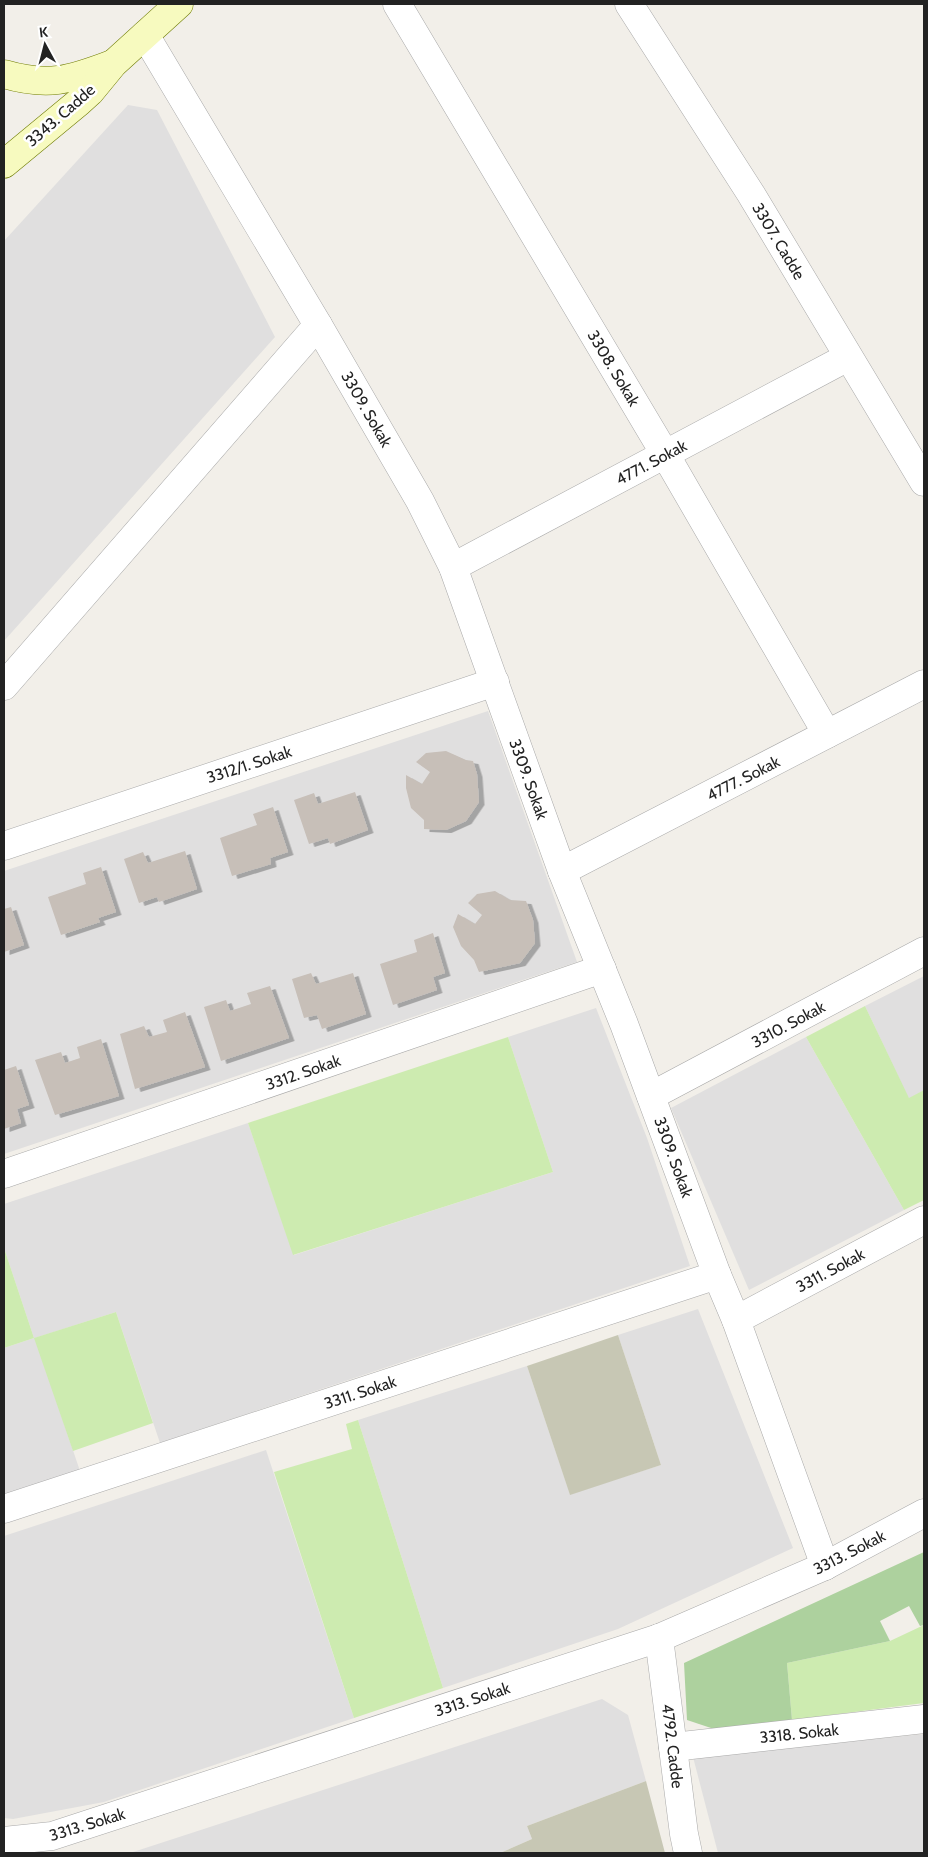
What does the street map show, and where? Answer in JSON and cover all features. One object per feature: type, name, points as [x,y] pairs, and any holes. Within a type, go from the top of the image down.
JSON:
[{"type":"street","name":"3343. Cadde","points":[[4,164],[80,102],[113,64],[179,4]]},
{"type":"street","name":"3308. Sokak","points":[[397,4],[665,454],[827,734]]},
{"type":"street","name":"3307. Cadde","points":[[628,4],[751,194],[924,482]]},
{"type":"street","name":"3309. Sokak","points":[[145,35],[318,324],[420,501],[453,567],[562,871],[651,1096],[717,1275],[736,1320],[825,1566]]},
{"type":"street","name":"3343. Cadde","points":[[4,74],[31,81],[55,82],[78,77],[113,64]]},
{"type":"street","points":[[4,686],[318,324]]},
{"type":"street","name":"4771. Sokak","points":[[453,567],[848,357]]},
{"type":"street","name":"3312/1. Sokak","points":[[4,846],[495,682]]},
{"type":"street","name":"4777. Sokak","points":[[562,871],[924,684]]},
{"type":"street","name":"3310. Sokak","points":[[651,1096],[924,952]]},
{"type":"street","name":"3312. Sokak","points":[[4,1174],[602,970]]},
{"type":"street","name":"3311. Sokak","points":[[736,1320],[924,1220]]},
{"type":"street","name":"3311. Sokak","points":[[4,1509],[717,1275]]},
{"type":"street","name":"3313. Sokak","points":[[16,1845],[56,1845],[659,1638],[825,1566],[924,1513]]},
{"type":"street","name":"4792. Cadde","points":[[659,1638],[688,1853]]},
{"type":"street","name":"3318. Sokak","points":[[673,1746],[924,1719]]},
{"type":"shaded area","points":[[128,105],[157,110],[275,337],[4,641],[4,241]]},
{"type":"shaded area","points":[[488,711],[577,962],[4,1154],[4,871]]},
{"type":"shaded area","points":[[924,976],[924,1090],[909,1099],[865,1006]]},
{"type":"shaded area","points":[[596,1008],[647,1138],[690,1266],[160,1443],[116,1312],[35,1338],[80,1471],[4,1495],[4,1348],[34,1338],[4,1248],[4,1204],[248,1123],[294,1255],[553,1172],[508,1037]]},
{"type":"shaded area","points":[[806,1037],[904,1210],[749,1290],[671,1108]]},
{"type":"shaded area","points":[[698,1309],[793,1548],[618,1629],[443,1688],[358,1420],[527,1366],[570,1494],[661,1465],[618,1335]]},
{"type":"shaded area","points":[[618,1335],[661,1465],[570,1495],[527,1366]]},
{"type":"shaded area","points":[[266,1450],[354,1718],[104,1802],[13,1819],[4,1818],[4,1536]]},
{"type":"shaded area","points":[[602,1699],[628,1715],[646,1781],[527,1826],[532,1839],[500,1853],[130,1853]]},
{"type":"shaded area","points":[[924,1734],[924,1853],[718,1853],[693,1757]]},
{"type":"shaded area","points":[[646,1781],[665,1853],[500,1853],[532,1839],[527,1826]]},
{"type":"green space","points":[[865,1006],[909,1098],[924,1090],[924,1200],[904,1210],[806,1037]]},
{"type":"green space","points":[[508,1037],[553,1172],[293,1255],[248,1123]]},
{"type":"green space","points":[[4,1248],[34,1338],[4,1348]]},
{"type":"green space","points":[[116,1312],[153,1423],[73,1451],[34,1338]]},
{"type":"green space","points":[[358,1420],[443,1688],[354,1718],[274,1472],[352,1449],[346,1424]]},
{"type":"green space","points":[[924,1552],[924,1625],[920,1626],[909,1606],[880,1621],[890,1641],[787,1663],[792,1720],[714,1729],[687,1720],[684,1663]]},
{"type":"green space","points":[[924,1625],[924,1703],[792,1720],[787,1663],[890,1641]]},
{"type":"building","points":[[446,751],[473,761],[477,774],[479,802],[466,821],[446,830],[424,829],[424,820],[411,808],[406,788],[406,775],[422,784],[430,772],[416,762],[426,753]]},
{"type":"building","points":[[355,792],[368,830],[330,844],[328,838],[309,844],[294,800],[314,793],[318,804]]},
{"type":"building","points":[[273,807],[288,852],[270,858],[271,864],[232,876],[220,838],[257,825],[253,814]]},
{"type":"building","points":[[185,851],[197,889],[159,902],[157,897],[139,903],[124,859],[143,852],[148,863]]},
{"type":"building","points":[[101,867],[116,912],[98,918],[100,922],[61,935],[48,897],[86,884],[83,873]]},
{"type":"building","points":[[495,891],[510,900],[526,901],[533,920],[535,943],[520,963],[479,972],[474,960],[461,946],[453,927],[458,914],[475,924],[482,915],[468,903],[477,894]]},
{"type":"building","points":[[11,907],[24,945],[4,952],[4,909]]},
{"type":"building","points":[[433,933],[445,973],[433,977],[437,990],[393,1005],[380,964],[417,952],[414,940]]},
{"type":"building","points":[[311,973],[316,984],[353,973],[366,1014],[322,1029],[317,1015],[304,1018],[292,979]]},
{"type":"building","points":[[270,986],[289,1038],[221,1061],[204,1007],[226,1000],[230,1011],[251,1004],[247,993]]},
{"type":"building","points":[[185,1012],[205,1067],[135,1089],[120,1034],[144,1026],[149,1037],[167,1032],[163,1020]]},
{"type":"building","points":[[101,1039],[119,1096],[55,1115],[35,1060],[61,1052],[65,1063],[80,1058],[77,1047]]},
{"type":"building","points":[[16,1066],[29,1105],[17,1109],[21,1123],[4,1129],[4,1070]]}]
